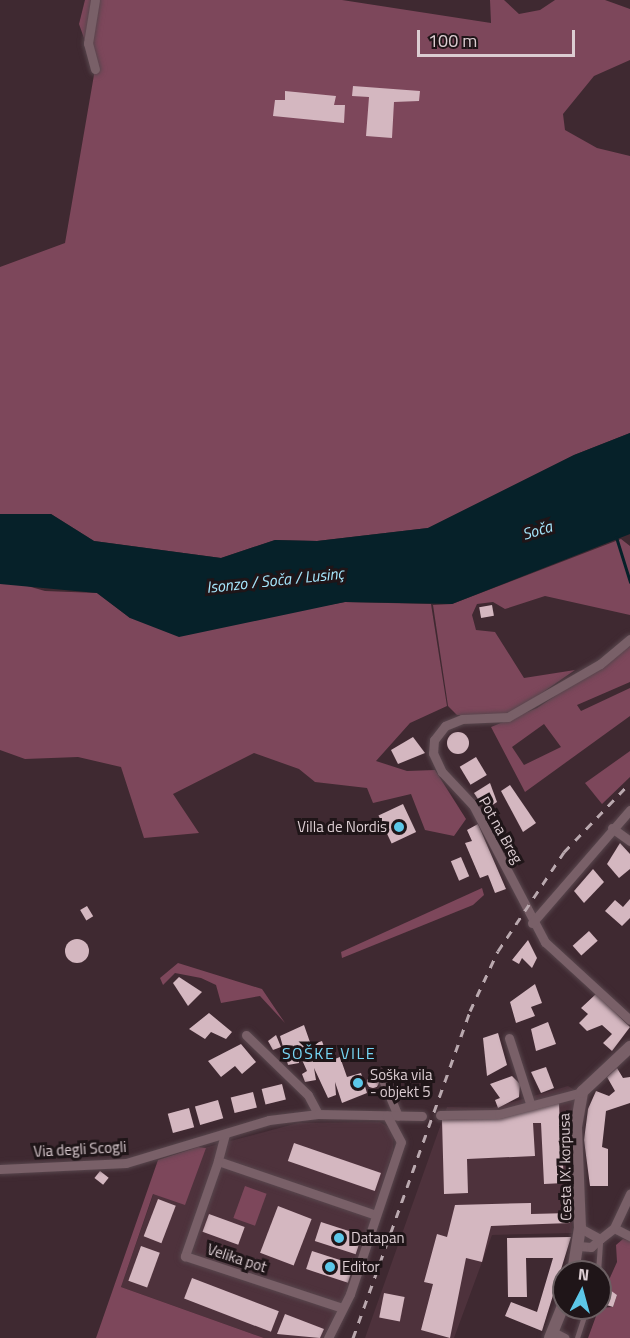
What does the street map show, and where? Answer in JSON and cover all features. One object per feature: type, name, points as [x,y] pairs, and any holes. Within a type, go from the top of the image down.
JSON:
[{"type":"main road","points":[[582,1092],[630,1047]]},
{"type":"main road","name":"Cesta IX. korpusa","points":[[576,1260],[580,1228],[576,1127],[582,1092]]},
{"type":"main road","points":[[551,1335],[557,1320]]},
{"type":"street","points":[[95,0],[88,43],[95,69]]},
{"type":"street","name":"Pot na Breg","points":[[630,639],[547,698],[508,717],[462,719],[434,740],[435,762],[473,805],[532,923],[558,960],[630,1020]]},
{"type":"street","points":[[532,923],[612,828],[630,810]]},
{"type":"street","points":[[612,828],[630,841]]},
{"type":"street","points":[[246,1035],[308,1095],[318,1114]]},
{"type":"street","points":[[509,1038],[531,1106]]},
{"type":"street","points":[[381,1075],[398,1116]]},
{"type":"street","points":[[440,1115],[499,1114],[582,1092]]},
{"type":"street","points":[[225,1134],[318,1114],[422,1116]]},
{"type":"street","points":[[328,1338],[342,1308],[401,1142],[387,1116]]},
{"type":"street","name":"Via degli Scogli","points":[[0,1169],[126,1163],[161,1156],[225,1134]]},
{"type":"street","name":"Velika pot","points":[[225,1134],[185,1256],[342,1308]]},
{"type":"street","points":[[218,1161],[376,1215]]},
{"type":"street","points":[[579,1246],[591,1247],[614,1228],[630,1194]]},
{"type":"street","points":[[580,1228],[600,1239]]},
{"type":"street","points":[[614,1228],[630,1236]]},
{"type":"street","points":[[551,1335],[565,1338]]},
{"type":"lane","points":[[599,1260],[600,1239]]},
{"type":"lane","points":[[577,1338],[583,1320]]},
{"type":"shaded area","points":[[85,0],[342,0],[491,23],[490,0],[504,0],[519,14],[540,10],[555,0],[605,0],[630,9],[630,60],[594,76],[563,114],[565,130],[597,148],[630,156],[630,433],[574,455],[428,528],[317,541],[275,540],[221,558],[94,541],[51,514],[0,514],[0,267],[65,243],[95,69],[79,24]]},
{"type":"shaded area","points":[[621,539],[630,546],[630,615],[545,596],[505,609],[493,602],[477,604],[472,615],[476,630],[495,632],[524,678],[575,670],[520,708],[499,716],[457,715],[448,706],[433,605],[452,604]]},
{"type":"shaded area","points":[[17,583],[45,591],[97,593],[130,618],[260,617],[345,602],[431,604],[447,706],[410,723],[376,761],[407,771],[435,770],[466,819],[454,836],[425,830],[411,794],[373,803],[367,788],[315,782],[299,769],[254,753],[173,794],[199,833],[144,838],[121,767],[78,757],[25,759],[0,750],[0,584]]},
{"type":"shaded area","points":[[630,646],[630,682],[577,705],[581,711],[630,688],[630,716],[525,792],[491,727],[537,708]],"holes":[[[544,724],[561,747],[524,765],[512,747]]]},
{"type":"shaded area","points":[[630,751],[630,777],[602,804],[585,783]]},
{"type":"shaded area","points":[[482,888],[484,895],[473,905],[342,958],[341,952]]},
{"type":"shaded area","points":[[178,963],[262,989],[285,1023],[260,996],[221,1003],[216,985],[201,978],[175,973],[163,985],[160,978]]},
{"type":"shaded area","points":[[568,1086],[588,1098],[570,1188],[572,1233],[492,1235],[454,1338],[365,1338],[447,1107],[492,1108]]},
{"type":"shaded area","points":[[380,1122],[394,1131],[393,1150],[348,1292],[323,1338],[264,1338],[121,1287],[166,1158],[298,1123]]},
{"type":"shaded area","points":[[198,1147],[206,1148],[185,1205],[153,1194],[121,1287],[264,1338],[96,1338],[158,1160]]},
{"type":"shaded area","points":[[245,1186],[267,1194],[255,1226],[233,1218]]},
{"type":"shaded area","points":[[623,1239],[630,1241],[630,1338],[588,1338],[595,1320],[612,1320],[612,1307],[617,1295],[612,1293],[612,1273],[617,1262],[616,1245]]},
{"type":"water","points":[[630,433],[630,534],[452,604],[345,602],[179,637],[130,618],[97,593],[0,584],[0,514],[51,514],[94,541],[221,558],[275,540],[317,541],[428,528],[574,455]]},
{"type":"building","points":[[353,86],[420,91],[419,101],[394,102],[392,138],[366,136],[369,97],[352,96]]},
{"type":"building","points":[[285,91],[336,96],[334,105],[345,105],[344,123],[273,116],[275,100],[285,100]]},
{"type":"building","points":[[492,605],[494,616],[481,618],[479,607]]},
{"type":"building","points":[[458,732],[466,735],[469,743],[466,751],[458,754],[450,751],[447,743],[450,735]]},
{"type":"building","points":[[413,737],[425,753],[398,764],[391,750]]},
{"type":"building","points":[[476,757],[487,775],[471,785],[460,767]]},
{"type":"building","points":[[490,783],[497,802],[485,810],[474,793]]},
{"type":"building","points":[[510,785],[536,823],[523,832],[501,791]]},
{"type":"building","name":"Villa de Nordis","points":[[403,804],[416,832],[392,844],[379,815]]},
{"type":"building","points":[[478,824],[506,889],[495,893],[488,875],[480,878],[465,843],[472,841],[467,830]]},
{"type":"building","points":[[620,843],[630,854],[630,869],[619,878],[607,864]]},
{"type":"building","points":[[461,857],[469,876],[459,881],[451,861]]},
{"type":"building","points":[[593,869],[604,882],[584,903],[574,891]]},
{"type":"building","points":[[630,899],[630,918],[622,926],[605,911],[615,900],[623,907]]},
{"type":"building","points":[[87,906],[93,916],[86,920],[80,910]]},
{"type":"building","points":[[589,931],[598,941],[581,955],[573,946]]},
{"type":"building","points":[[77,939],[86,942],[89,951],[86,960],[77,963],[68,960],[65,951],[68,942]]},
{"type":"building","points":[[528,940],[537,958],[532,968],[522,958],[519,964],[512,960]]},
{"type":"building","points":[[179,977],[202,992],[188,1006],[173,983]]},
{"type":"building","points":[[535,984],[542,1003],[531,1007],[535,1016],[516,1023],[510,1002]]},
{"type":"building","points":[[596,994],[630,1027],[612,1051],[603,1043],[612,1034],[602,1025],[587,1031],[579,1023],[588,1014],[581,1008]]},
{"type":"building","points":[[209,1013],[232,1032],[226,1039],[211,1032],[205,1039],[189,1029]]},
{"type":"building","points":[[548,1022],[556,1044],[536,1051],[531,1029]]},
{"type":"building","points":[[304,1025],[311,1045],[322,1041],[329,1061],[340,1057],[347,1077],[361,1073],[367,1093],[342,1103],[335,1082],[336,1095],[328,1098],[314,1068],[316,1080],[305,1082],[302,1074],[307,1071],[298,1051],[299,1063],[288,1065],[280,1036]]},
{"type":"building","points":[[498,1033],[507,1065],[487,1076],[483,1038]]},
{"type":"building","points":[[276,1035],[281,1047],[273,1050],[268,1041]]},
{"type":"building","points":[[241,1044],[256,1062],[242,1074],[235,1066],[221,1077],[208,1061]]},
{"type":"building","points":[[546,1067],[554,1088],[541,1093],[531,1072]]},
{"type":"building","points":[[617,1068],[623,1078],[630,1077],[630,1103],[606,1111],[602,1147],[608,1149],[608,1186],[590,1186],[584,1140],[588,1109],[596,1091],[609,1096],[615,1091],[607,1077]]},
{"type":"building","points":[[375,1076],[379,1082],[375,1088],[371,1088],[367,1080]]},
{"type":"building","points":[[512,1076],[520,1084],[519,1097],[498,1108],[495,1100],[500,1098],[490,1084]]},
{"type":"building","points":[[282,1084],[286,1100],[265,1105],[262,1089]]},
{"type":"building","points":[[253,1092],[257,1108],[235,1113],[231,1098]]},
{"type":"building","points":[[218,1100],[223,1118],[200,1125],[195,1107]]},
{"type":"building","points":[[559,1103],[560,1130],[569,1130],[570,1164],[563,1164],[564,1183],[544,1184],[541,1123],[533,1123],[535,1156],[467,1159],[468,1193],[444,1194],[442,1120],[499,1118]]},
{"type":"building","points":[[189,1108],[194,1127],[173,1133],[168,1114]]},
{"type":"building","points":[[294,1143],[381,1173],[375,1191],[288,1161]]},
{"type":"building","points":[[100,1171],[109,1178],[103,1185],[94,1178]]},
{"type":"building","points":[[158,1199],[176,1206],[161,1243],[144,1236]]},
{"type":"building","points":[[531,1203],[531,1214],[570,1213],[570,1223],[491,1226],[482,1262],[466,1258],[450,1338],[421,1330],[433,1284],[424,1282],[437,1234],[447,1237],[455,1205]]},
{"type":"building","points":[[278,1206],[312,1219],[294,1266],[260,1253]]},
{"type":"building","points":[[209,1214],[245,1227],[238,1245],[203,1232]]},
{"type":"building","name":"Datapan","points":[[321,1222],[362,1235],[356,1254],[315,1241]]},
{"type":"building","points":[[571,1237],[564,1260],[526,1258],[527,1297],[508,1297],[507,1238]]},
{"type":"building","points":[[141,1246],[160,1253],[147,1288],[128,1281]]},
{"type":"building","name":"Editor","points":[[312,1251],[354,1265],[348,1283],[306,1269]]},
{"type":"building","points":[[552,1261],[552,1299],[542,1331],[505,1316],[511,1302],[537,1312]]},
{"type":"building","points":[[192,1278],[279,1311],[271,1332],[184,1299]]},
{"type":"building","points":[[612,1291],[617,1295],[612,1307]]},
{"type":"building","points":[[384,1293],[405,1297],[400,1322],[379,1318]]},
{"type":"building","points":[[285,1314],[324,1329],[320,1338],[277,1334]]},
{"type":"waterway","points":[[616,537],[630,582]]},
{"type":"railway","points":[[353,1338],[470,1011],[498,951],[564,852],[630,783]]},
{"type":"place","name":"Villa de Nordis","points":[[399,827]]},
{"type":"place","name":"Soška vila - objekt 5","points":[[358,1083]]},
{"type":"place","name":"Datapan","points":[[339,1238]]},
{"type":"place","name":"Editor","points":[[330,1267]]},
{"type":"district","name":"SOŠKE VILE","points":[[329,1053]]},
{"type":"water label","name":"Soča","points":[[537,530]]},
{"type":"water label","name":"Isonzo / Soča / Lusinç","points":[[275,580]]}]
